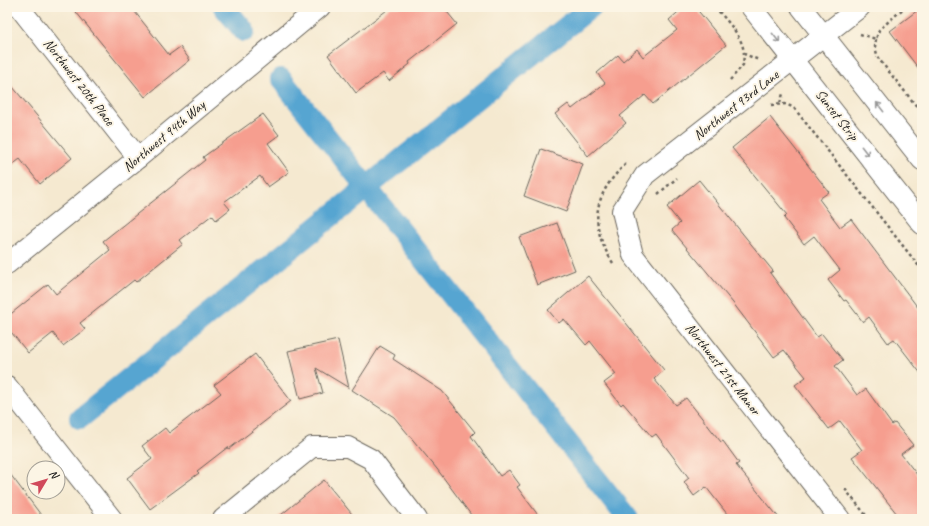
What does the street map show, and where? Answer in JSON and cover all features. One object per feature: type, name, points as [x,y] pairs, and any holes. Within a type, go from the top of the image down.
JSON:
[{"type":"street","name":"Northwest 20th Place","points":[[20,7],[138,158]]},
{"type":"street","name":"Northwest 94th Way","points":[[7,264],[138,158],[320,7]]},
{"type":"street","name":"Sunset Strip","points":[[752,7],[922,224]]},
{"type":"street","points":[[802,7],[922,160]]},
{"type":"street","name":"Northwest 93rd Lane","points":[[622,211],[645,175],[860,7]]},
{"type":"street","name":"Northwest 21st Manor","points":[[622,211],[633,255],[840,519]]},
{"type":"street","points":[[7,386],[112,519]]},
{"type":"street","points":[[223,519],[312,447],[348,447],[371,459],[417,519]]},
{"type":"path","points":[[715,7],[740,39],[744,47],[744,54]]},
{"type":"path","points":[[876,39],[875,47],[878,58],[922,113]]},
{"type":"path","points":[[765,107],[774,103],[780,103],[794,108],[922,270]]},
{"type":"path","points":[[655,198],[682,175]]},
{"type":"path","points":[[844,488],[869,519]]},
{"type":"building","points":[[72,7],[131,7],[169,55],[180,47],[190,60],[145,97]]},
{"type":"building","points":[[391,7],[443,7],[457,24],[409,62],[410,64],[389,81],[383,73],[356,93],[328,55]]},
{"type":"building","points":[[684,7],[695,7],[726,45],[653,104],[645,95],[620,116],[626,123],[588,156],[555,114],[568,104],[572,109],[605,83],[597,73],[618,55],[623,61],[637,49],[643,57],[677,30],[669,20]]},
{"type":"building","points":[[922,7],[922,73],[890,31]]},
{"type":"building","points":[[7,80],[72,158],[40,184],[20,159],[7,169]]},
{"type":"building","points":[[263,114],[279,135],[268,143],[289,172],[268,187],[260,176],[224,202],[230,209],[216,220],[212,215],[180,240],[183,244],[136,282],[134,280],[80,323],[85,329],[63,346],[53,333],[28,353],[7,327],[7,317],[48,284],[56,294],[110,250],[103,241],[205,160],[203,157]]},
{"type":"building","points":[[770,117],[829,192],[819,199],[840,227],[851,219],[922,313],[922,375],[894,339],[888,343],[869,317],[863,322],[846,300],[844,301],[828,280],[840,270],[814,236],[804,244],[784,218],[787,215],[732,148]]},
{"type":"building","points":[[541,149],[583,164],[566,212],[524,196]]},
{"type":"building","points":[[699,180],[773,271],[770,273],[817,337],[822,334],[843,360],[835,366],[857,395],[866,389],[892,425],[895,423],[913,445],[901,454],[922,481],[922,519],[901,519],[852,457],[862,450],[840,421],[829,429],[795,385],[806,377],[784,350],[774,357],[733,303],[672,230],[680,223],[667,207]]},
{"type":"building","points":[[557,223],[575,270],[537,285],[519,237]]},
{"type":"building","points":[[588,276],[664,370],[654,379],[676,405],[686,398],[721,442],[723,441],[739,463],[736,465],[780,519],[731,519],[706,487],[694,496],[684,482],[689,478],[656,434],[652,437],[623,403],[621,405],[604,383],[616,374],[590,341],[586,345],[564,319],[559,323],[548,310]]},
{"type":"building","points":[[338,340],[349,388],[316,368],[323,393],[300,399],[288,351]]},
{"type":"building","points":[[380,346],[395,355],[393,359],[442,391],[475,432],[471,436],[500,476],[509,470],[520,485],[517,487],[541,519],[474,519],[437,469],[394,417],[352,390]]},
{"type":"building","points":[[255,354],[291,401],[229,449],[228,447],[197,471],[199,473],[150,509],[127,478],[152,459],[142,446],[165,428],[169,433],[221,393],[214,385]]},
{"type":"building","points":[[7,470],[26,495],[26,500],[30,500],[44,519],[7,519]]},
{"type":"building","points":[[324,480],[356,519],[276,519]]},
{"type":"waterway","points":[[224,7],[244,31]]},
{"type":"waterway","points":[[80,418],[591,7]]},
{"type":"waterway","points":[[281,79],[628,519]]}]
